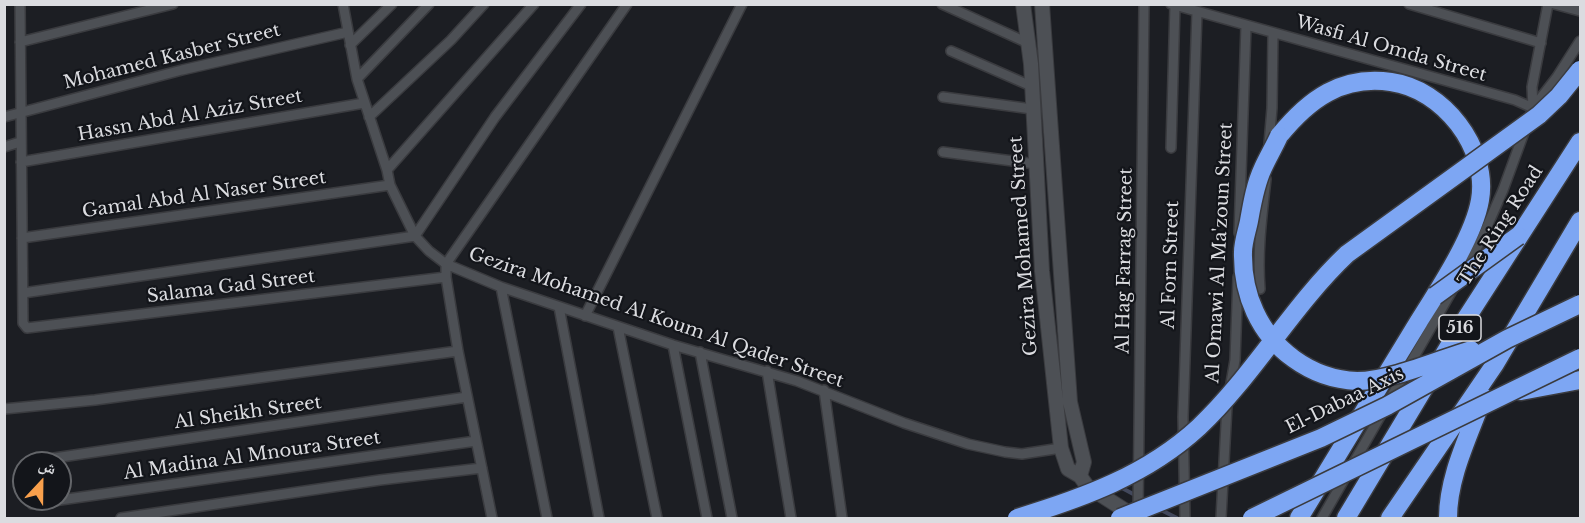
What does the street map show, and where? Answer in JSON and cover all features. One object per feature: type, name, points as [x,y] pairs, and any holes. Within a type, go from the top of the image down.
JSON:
[{"type":"highway","points":[[1017,519],[1093,493],[1131,475],[1166,453],[1199,427],[1237,385],[1324,276],[1347,254],[1539,115],[1559,96],[1581,69]]},
{"type":"highway","points":[[1299,519],[1435,296],[1475,222],[1481,198],[1475,152],[1465,132],[1454,118],[1422,92],[1397,83],[1359,81],[1318,97],[1296,115],[1279,136],[1262,170],[1252,202],[1243,251],[1245,283],[1254,313],[1270,337],[1286,353],[1308,368],[1332,378],[1357,381],[1383,377],[1507,339]]},
{"type":"highway","name":"The Ring Road","points":[[1346,519],[1518,236],[1581,142]]},
{"type":"highway","name":"516","points":[[1390,519],[1495,364],[1581,221]]},
{"type":"highway","points":[[1435,296],[1518,236]]},
{"type":"highway","name":"El-Dabaa Axis","points":[[1120,519],[1321,438],[1388,406],[1507,339],[1581,304]]},
{"type":"highway","points":[[1252,519],[1581,358]]},
{"type":"highway","points":[[1448,519],[1450,490],[1495,364]]},
{"type":"highway","points":[[1504,395],[1581,380]]},
{"type":"main road","name":"Gezira Mohamed Street","points":[[1023,4],[1028,43],[1042,271],[1060,448],[1068,469],[1080,476],[1087,486],[1138,519]]},
{"type":"main road","name":"Gezira Mohamed Street","points":[[1042,4],[1070,402],[1084,462],[1080,476]]},
{"type":"street","points":[[20,4],[23,293],[415,236],[495,117],[581,4]]},
{"type":"street","points":[[20,42],[173,4]]},
{"type":"street","points":[[350,45],[392,4]]},
{"type":"street","points":[[357,79],[429,4]]},
{"type":"street","points":[[369,117],[451,40],[484,4]]},
{"type":"street","points":[[387,170],[534,4]]},
{"type":"street","points":[[492,519],[458,351],[446,264],[627,4]]},
{"type":"street","points":[[585,316],[742,4]]},
{"type":"street","points":[[942,4],[1028,43]]},
{"type":"street","name":"Al Hag Farrag Street","points":[[1138,519],[1144,4]]},
{"type":"street","points":[[1409,4],[1541,43]]},
{"type":"street","points":[[1533,108],[1532,87],[1548,4]]},
{"type":"street","points":[[1554,4],[1581,11]]},
{"type":"street","name":"Gezira Mohamed Al Koum Al Qader Street","points":[[343,5],[357,79],[390,185],[415,236],[446,264],[501,287],[585,316],[824,390],[904,423],[968,444],[1022,454],[1060,448]]},
{"type":"street","points":[[1171,148],[1173,5]]},
{"type":"street","name":"Wasfi Al Omda Street","points":[[1173,5],[1515,100],[1533,108]]},
{"type":"street","name":"Al Forn Street","points":[[1185,519],[1183,417],[1197,12]]},
{"type":"street","name":"Al Omawi Al Ma'zoun Street","points":[[1221,519],[1227,406],[1235,360],[1246,26]]},
{"type":"street","name":"Mohamed Kasber Street","points":[[4,117],[182,70],[348,32]]},
{"type":"street","points":[[1260,288],[1260,232],[1272,108],[1272,33]]},
{"type":"street","points":[[1322,519],[1482,238],[1503,190],[1533,108],[1581,41]]},
{"type":"street","points":[[951,51],[1030,86]]},
{"type":"street","points":[[943,97],[1032,109]]},
{"type":"street","name":"Hassn Abd Al Aziz Street","points":[[21,162],[364,103]]},
{"type":"street","points":[[4,147],[20,142]]},
{"type":"street","points":[[943,152],[1036,164]]},
{"type":"street","name":"Gamal Abd Al Naser Street","points":[[22,238],[390,185]]},
{"type":"street","name":"Salama Gad Street","points":[[23,293],[23,323],[29,328],[446,277]]},
{"type":"street","points":[[501,287],[547,519]]},
{"type":"street","points":[[559,306],[599,519]]},
{"type":"street","points":[[618,327],[657,519]]},
{"type":"street","points":[[673,345],[707,519]]},
{"type":"street","points":[[4,409],[95,400],[458,351]]},
{"type":"street","points":[[700,352],[732,519]]},
{"type":"street","points":[[767,371],[791,519]]},
{"type":"street","points":[[824,390],[842,519]]},
{"type":"street","name":"Al Sheikh Street","points":[[72,455],[467,397]]},
{"type":"street","name":"Al Madina Al Mnoura Street","points":[[72,498],[476,441]]},
{"type":"street","points":[[121,519],[368,482],[482,468]]},
{"type":"waterway","points":[[1120,487],[1137,496]]},
{"type":"waterway","points":[[1159,509],[1177,518]]}]
